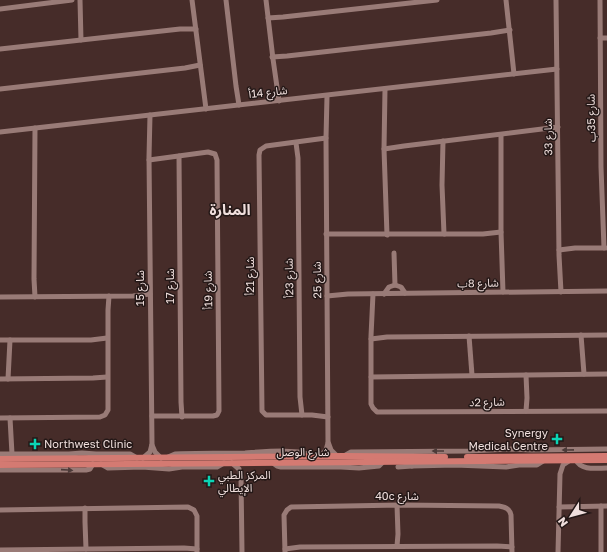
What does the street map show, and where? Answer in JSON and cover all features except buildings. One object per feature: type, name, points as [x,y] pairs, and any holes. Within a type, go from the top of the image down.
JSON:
[{"type":"main road","name":"شارع الوصل","points":[[0,459],[312,456],[607,456]]},
{"type":"main road","name":"شارع الوصل","points":[[0,465],[383,462],[409,464],[545,460],[607,460]]},
{"type":"street","points":[[0,9],[72,0]]},
{"type":"street","points":[[76,0],[80,14]]},
{"type":"street","points":[[80,0],[83,40]]},
{"type":"street","points":[[192,0],[205,109]]},
{"type":"street","points":[[226,0],[238,106]]},
{"type":"street","points":[[266,0],[278,101]]},
{"type":"street","points":[[268,19],[387,3],[438,0]]},
{"type":"street","points":[[506,0],[515,74]]},
{"type":"street","name":"شارع 33","points":[[556,0],[560,292]]},
{"type":"street","name":"شارع 35ب","points":[[600,0],[604,145],[604,248]]},
{"type":"street","points":[[0,49],[196,27]]},
{"type":"street","points":[[273,58],[510,31]]},
{"type":"street","points":[[600,37],[607,37]]},
{"type":"street","points":[[0,89],[200,66]]},
{"type":"street","name":"شارع 14أ","points":[[0,132],[557,70]]},
{"type":"street","points":[[384,89],[385,235]]},
{"type":"street","name":"شارع 25","points":[[320,456],[326,450],[328,442],[326,96]]},
{"type":"street","name":"شارع 15","points":[[149,116],[152,444]]},
{"type":"street","points":[[33,129],[33,297]]},
{"type":"street","points":[[384,148],[558,129]]},
{"type":"street","points":[[500,135],[502,292]]},
{"type":"street","points":[[298,142],[326,140]]},
{"type":"street","points":[[442,141],[443,234]]},
{"type":"street","name":"شارع 21أ","points":[[298,142],[266,146],[262,148],[259,154],[261,410],[266,415],[301,415]]},
{"type":"street","name":"شارع 23أ","points":[[298,142],[301,415]]},
{"type":"street","name":"شارع 19أ","points":[[178,156],[210,152],[215,154],[217,160],[220,410],[218,414],[213,416],[179,417]]},
{"type":"street","points":[[149,159],[178,156]]},
{"type":"street","name":"شارع 17","points":[[178,156],[181,402],[179,417]]},
{"type":"street","points":[[327,236],[501,234]]},
{"type":"street","points":[[559,249],[604,248]]},
{"type":"street","points":[[394,253],[395,285]]},
{"type":"street","points":[[384,294],[389,287],[395,285],[401,287],[405,293]]},
{"type":"street","name":"شارع 8ب","points":[[327,294],[607,291]]},
{"type":"street","points":[[371,294],[371,376],[607,374]]},
{"type":"street","points":[[0,418],[104,416],[108,410],[108,296]]},
{"type":"street","points":[[0,297],[150,296]]},
{"type":"street","points":[[582,335],[583,374]]},
{"type":"street","points":[[371,337],[607,335]]},
{"type":"street","points":[[470,336],[471,375]]},
{"type":"street","points":[[0,340],[107,339]]},
{"type":"street","points":[[8,340],[9,379]]},
{"type":"street","points":[[527,375],[527,411]]},
{"type":"street","name":"شارع 2د","points":[[371,376],[371,404],[374,410],[380,413],[607,411]]},
{"type":"street","points":[[0,379],[107,378]]},
{"type":"street","points":[[301,415],[328,415]]},
{"type":"street","points":[[152,417],[179,417]]},
{"type":"street","points":[[10,418],[12,454]]},
{"type":"street","name":"شارع 25","points":[[328,442],[331,450],[336,456]]},
{"type":"street","points":[[152,444],[155,452],[165,458]]},
{"type":"street","points":[[0,454],[69,454],[82,452],[96,454],[130,454],[140,458],[150,452],[152,444]]},
{"type":"street","points":[[344,456],[351,452],[607,449]]},
{"type":"street","points":[[553,460],[559,468],[560,474],[558,552]]},
{"type":"street","points":[[560,474],[563,465],[573,460],[582,467],[607,468]]},
{"type":"street","points":[[232,463],[239,469],[241,478],[242,552]]},
{"type":"street","points":[[241,478],[243,469],[250,463]]},
{"type":"street","points":[[0,470],[86,470],[90,469],[93,464]]},
{"type":"street","points":[[398,467],[409,464]]},
{"type":"street","points":[[398,505],[399,546]]},
{"type":"street","name":"40c شارع","points":[[285,549],[284,518],[287,510],[294,506],[398,505],[499,506],[508,509],[511,516],[512,548]]},
{"type":"street","points":[[559,506],[604,506],[602,518],[601,552]]},
{"type":"street","points":[[0,510],[188,507],[194,510],[197,516],[197,549],[0,550]]},
{"type":"street","points":[[84,508],[84,549]]},
{"type":"street","points":[[285,549],[300,547],[399,546],[497,546],[512,548]]},
{"type":"place","name":"Synergy Medical Centre","points":[[557,439]]},
{"type":"place","name":"Northwest Clinic","points":[[35,444]]},
{"type":"place","name":"المركز الطبي الإيطالي","points":[[209,481]]},
{"type":"district","name":"المنارة","points":[[230,210]]}]
